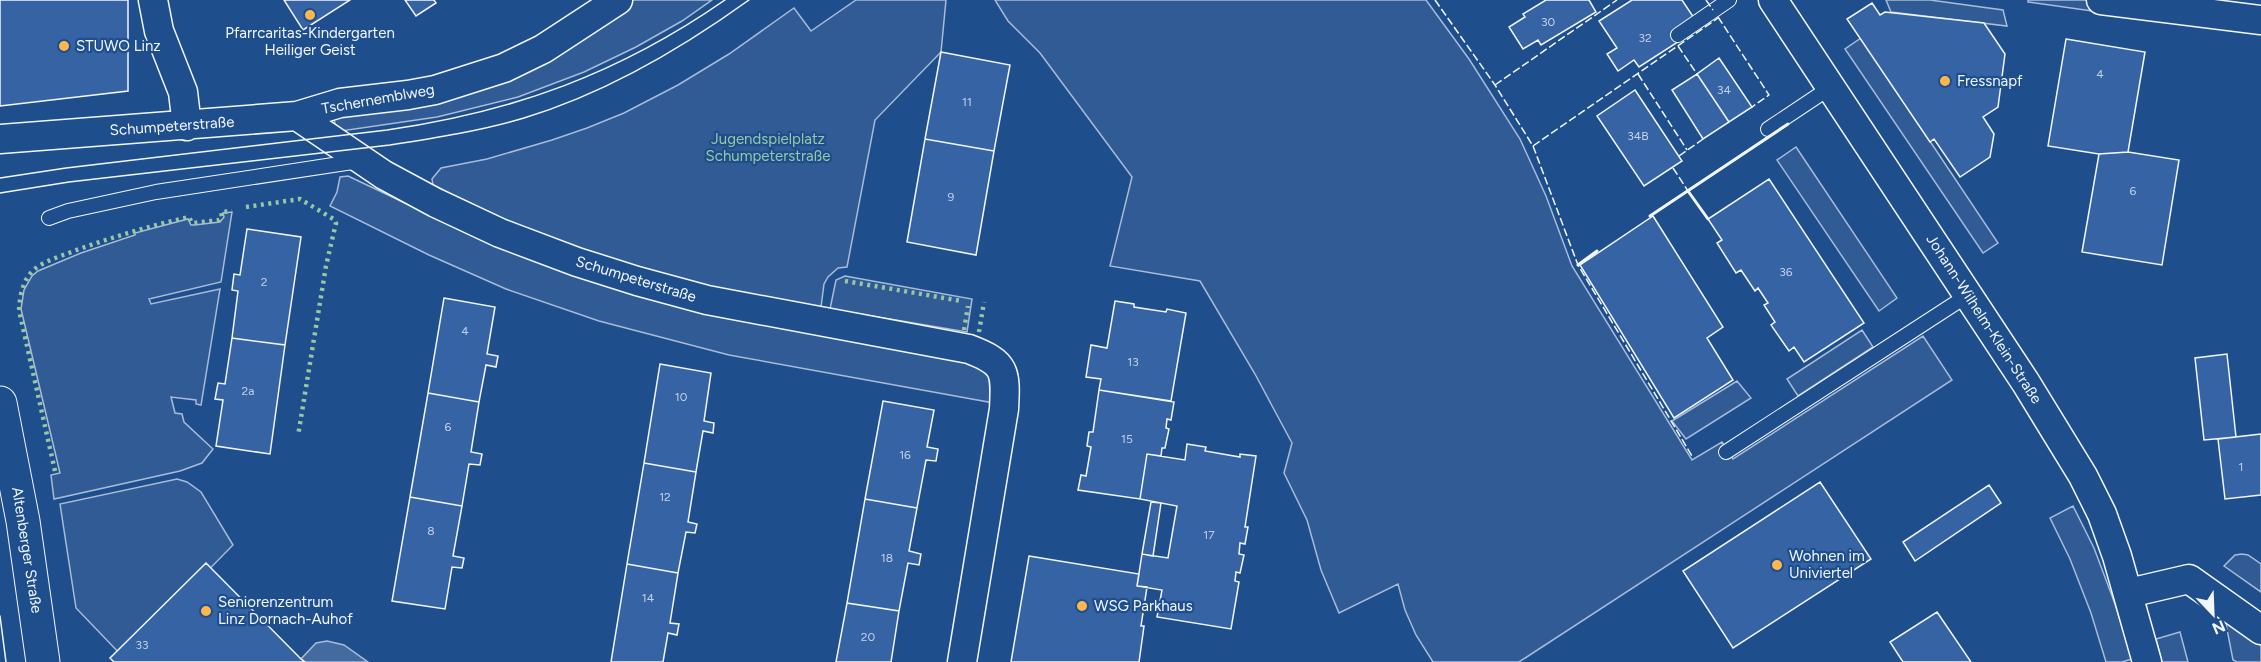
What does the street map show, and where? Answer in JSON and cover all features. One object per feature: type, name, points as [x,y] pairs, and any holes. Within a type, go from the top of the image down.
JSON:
[{"type":"street","points":[[153,0],[159,31],[183,92],[187,126]]},
{"type":"street","name":"Tschernemblweg","points":[[297,116],[340,103],[435,90],[504,68],[543,49],[618,0]]},
{"type":"street","name":"Johann-Wilhelm-Klein-Straße","points":[[1773,0],[2041,406],[2083,476],[2102,514],[2128,593],[2147,662]]},
{"type":"street","points":[[2101,0],[2261,20]]},
{"type":"street","name":"Schumpeterstraße","points":[[0,139],[297,116],[384,175],[436,203],[500,233],[577,262],[707,300],[969,349],[989,357],[1000,367],[1006,382],[1004,409],[962,662]]},
{"type":"street","name":"Altenberger Straße","points":[[0,403],[23,521],[43,662]]},
{"type":"street","points":[[2128,593],[2188,579],[2261,630]]},
{"type":"lane","points":[[1678,36],[1729,0]]},
{"type":"lane","points":[[1768,129],[1832,87]]},
{"type":"lane","points":[[49,218],[77,209],[165,190],[362,161]]},
{"type":"lane","points":[[1726,452],[1968,295]]},
{"type":"shaded area","points":[[632,0],[712,0],[682,21],[636,47],[584,72],[518,97],[437,117],[341,131],[335,124],[334,118],[385,106]]},
{"type":"shaded area","name":"Jugendspielplatz Schumpeterstraße","points":[[856,0],[946,0],[941,52],[875,120],[847,267],[838,268],[828,277],[824,284],[821,307],[712,287],[617,261],[552,239],[433,185],[432,179],[441,168],[487,159],[552,140],[624,113],[678,85],[729,54],[794,8],[811,31]]},
{"type":"shaded area","points":[[995,0],[1426,0],[1469,59],[1520,139],[1546,196],[1572,266],[1692,460],[1722,442],[1733,459],[1923,336],[1952,380],[1519,662],[1433,662],[1416,635],[1405,610],[1398,584],[1339,613],[1321,570],[1307,520],[1284,473],[1292,443],[1255,374],[1200,281],[1110,266],[1132,177],[1040,53],[1008,21]]},
{"type":"shaded area","points":[[1886,0],[1930,0],[2003,10],[2007,26],[1891,12]]},
{"type":"shaded area","points":[[2028,0],[2087,0],[2244,21],[2149,19],[2028,2]]},
{"type":"shaded area","points":[[1861,38],[1998,243],[1983,253],[1845,49]]},
{"type":"shaded area","points":[[1796,147],[1897,298],[1879,311],[1777,160]]},
{"type":"shaded area","points":[[348,176],[487,242],[975,364],[989,376],[994,403],[729,355],[599,321],[506,289],[429,255],[330,206],[337,192],[340,177]]},
{"type":"shaded area","points":[[232,212],[221,282],[149,299],[151,304],[220,289],[201,405],[196,404],[196,400],[171,397],[175,413],[182,414],[184,422],[213,449],[202,463],[180,471],[54,499],[51,475],[60,473],[21,309],[24,290],[32,276],[38,271],[81,253],[135,235],[135,233],[188,219],[191,225],[220,222],[224,217],[223,213]]},
{"type":"shaded area","points":[[845,276],[972,299],[967,332],[830,309],[836,280]]},
{"type":"shaded area","points":[[1862,330],[1873,347],[1798,396],[1787,379]]},
{"type":"shaded area","points":[[1737,381],[1751,398],[1686,439],[1672,421]]},
{"type":"shaded area","points":[[177,479],[187,482],[201,492],[233,545],[123,657],[76,608],[60,504]]},
{"type":"shaded area","points":[[2073,506],[2094,548],[2132,659],[2122,662],[2106,662],[2091,613],[2070,559],[2050,518]]},
{"type":"shaded area","points":[[2235,555],[2248,555],[2261,564],[2261,592],[2224,566]]},
{"type":"shaded area","points":[[2225,619],[2261,646],[2261,662],[2233,660]]},
{"type":"shaded area","points":[[2180,632],[2188,662],[2162,662],[2156,639]]},
{"type":"shaded area","points":[[327,641],[344,645],[368,662],[305,662],[301,659],[316,643]]},
{"type":"building","name":"STUWO Linz","points":[[0,0],[128,0],[128,91],[0,106]]},
{"type":"building","name":"Pfarrcaritas-Kindergarten Heiliger Geist","points":[[284,0],[350,0],[303,30]]},
{"type":"building","points":[[405,0],[434,0],[436,3],[416,16]]},
{"type":"building","points":[[1546,0],[1589,0],[1596,12],[1541,45],[1538,40],[1523,49],[1509,27],[1525,17],[1523,14]]},
{"type":"building","points":[[1632,0],[1682,0],[1694,18],[1681,40],[1639,67],[1634,60],[1618,71],[1607,54],[1617,48],[1599,21]]},
{"type":"building","name":"Fressnapf","points":[[1872,3],[1880,15],[1885,12],[1984,23],[2005,54],[1998,107],[1983,117],[1994,134],[1990,157],[1960,177],[1934,139],[1930,142],[1847,19]]},
{"type":"building","points":[[2066,39],[2145,52],[2128,152],[2099,154],[2048,146]]},
{"type":"building","points":[[941,52],[1010,65],[994,151],[925,139]]},
{"type":"building","points":[[1719,58],[1752,107],[1729,122],[1697,74]]},
{"type":"building","points":[[1697,74],[1729,122],[1703,139],[1672,90]]},
{"type":"building","points":[[1635,90],[1682,161],[1644,186],[1597,116]]},
{"type":"building","points":[[925,139],[994,151],[976,255],[907,242]]},
{"type":"building","points":[[2128,152],[2179,160],[2162,265],[2082,252],[2099,154]]},
{"type":"building","points":[[1769,179],[1864,323],[1804,362],[1794,347],[1789,351],[1771,325],[1775,322],[1764,305],[1768,303],[1758,288],[1755,291],[1741,270],[1736,273],[1717,243],[1722,240],[1708,219]]},
{"type":"building","points":[[1653,216],[1723,327],[1707,338],[1733,380],[1674,418],[1580,265]]},
{"type":"building","points":[[247,229],[301,237],[285,345],[232,338],[238,291],[232,290],[234,274],[240,275]]},
{"type":"building","points":[[444,298],[495,307],[487,354],[498,356],[496,367],[486,365],[479,402],[428,393]]},
{"type":"building","points":[[1115,301],[1134,304],[1134,307],[1186,313],[1171,401],[1099,390],[1101,379],[1086,377],[1091,345],[1107,348]]},
{"type":"building","points":[[232,338],[285,345],[270,454],[216,446],[223,400],[215,399],[218,383],[225,384]]},
{"type":"building","points":[[2227,354],[2236,437],[2204,440],[2195,358]]},
{"type":"building","points":[[660,364],[711,373],[704,421],[714,423],[713,433],[703,431],[696,472],[644,463]]},
{"type":"building","points":[[1099,390],[1174,402],[1171,420],[1167,419],[1166,428],[1169,429],[1161,456],[1147,454],[1140,499],[1078,490],[1081,475],[1086,476],[1091,447],[1087,446],[1089,432],[1093,432]]},
{"type":"building","points":[[428,393],[479,402],[471,452],[482,454],[480,465],[469,464],[462,506],[410,497]]},
{"type":"building","points":[[883,401],[934,410],[927,447],[938,449],[936,461],[926,460],[917,508],[865,499]]},
{"type":"building","points":[[2261,434],[2261,495],[2225,499],[2218,439]]},
{"type":"building","points":[[1187,444],[1206,447],[1205,451],[1240,457],[1240,454],[1256,456],[1245,527],[1248,527],[1245,544],[1240,543],[1239,554],[1244,555],[1240,573],[1236,572],[1235,581],[1239,582],[1231,629],[1157,617],[1162,590],[1137,586],[1142,554],[1168,558],[1177,506],[1140,499],[1147,454],[1185,460]]},
{"type":"building","points":[[644,463],[696,472],[688,522],[697,524],[695,533],[686,532],[678,573],[627,564]]},
{"type":"building","name":"Wohnen im Univiertel","points":[[1820,482],[1871,559],[1733,648],[1683,571]]},
{"type":"building","points":[[1989,485],[2001,503],[1915,561],[1903,542]]},
{"type":"building","points":[[410,497],[462,506],[453,556],[464,558],[462,568],[452,567],[445,609],[392,601]]},
{"type":"building","points":[[865,499],[917,508],[909,551],[921,554],[919,565],[908,563],[899,611],[847,603]]},
{"type":"building","points":[[1151,502],[1161,503],[1153,556],[1142,554]]},
{"type":"building","name":"WSG Parkhaus","points":[[1029,556],[1139,574],[1137,586],[1147,587],[1141,626],[1144,626],[1139,662],[1011,662]]},
{"type":"building","name":"Seniorenzentrum Linz Dornach-Auhof","points":[[206,563],[305,662],[114,662],[110,658]]},
{"type":"building","points":[[627,564],[678,573],[670,623],[679,624],[677,635],[668,633],[663,662],[611,662]]},
{"type":"building","points":[[847,603],[899,611],[891,662],[836,662]]},
{"type":"building","points":[[1937,612],[1971,662],[1903,662],[1890,642]]},
{"type":"tram line","points":[[0,178],[66,168],[387,130],[479,112],[564,86],[605,68],[646,49],[725,0]]},
{"type":"tram line","points":[[0,193],[69,182],[390,145],[507,123],[554,108],[612,83],[669,53],[749,0]]},
{"type":"tram line","points":[[0,616],[6,662]]},
{"type":"hedge","points":[[246,207],[300,199],[335,220],[336,223],[326,266],[298,436]]},
{"type":"hedge","points":[[55,471],[19,310],[21,293],[28,277],[36,268],[49,260],[103,241],[189,217],[192,223],[219,220],[222,217],[221,212],[232,211]]},
{"type":"hedge","points":[[845,281],[962,301]]},
{"type":"hedge","points":[[979,332],[984,302]]},
{"type":"hedge","points":[[964,330],[968,306]]},
{"type":"fence","points":[[1435,0],[1495,85],[1533,146],[1578,265],[1692,456]]},
{"type":"fence","points":[[1495,85],[1617,0]]},
{"type":"fence","points":[[1706,0],[1713,10]]},
{"type":"fence","points":[[1718,17],[1769,95],[1752,107]]},
{"type":"fence","points":[[1533,146],[1718,18]]},
{"type":"fence","points":[[1678,46],[1697,74]]},
{"type":"fence","points":[[1638,74],[1687,150]]},
{"type":"fence","points":[[1679,156],[1703,139]]},
{"type":"fence","points":[[1673,168],[1688,191]]},
{"type":"wall","points":[[1650,216],[1788,124]]},
{"type":"wall","points":[[1688,191],[1708,219]]},
{"type":"wall","points":[[1578,265],[1597,251]]},
{"type":"place","name":"Pfarrcaritas-Kindergarten Heiliger Geist","points":[[310,15]]},
{"type":"place","name":"STUWO Linz","points":[[64,46]]},
{"type":"place","name":"Fressnapf","points":[[1945,81]]},
{"type":"place","name":"Wohnen im Univiertel","points":[[1777,565]]},
{"type":"place","name":"WSG Parkhaus","points":[[1082,606]]},
{"type":"place","name":"Seniorenzentrum Linz Dornach-Auhof","points":[[206,611]]}]
